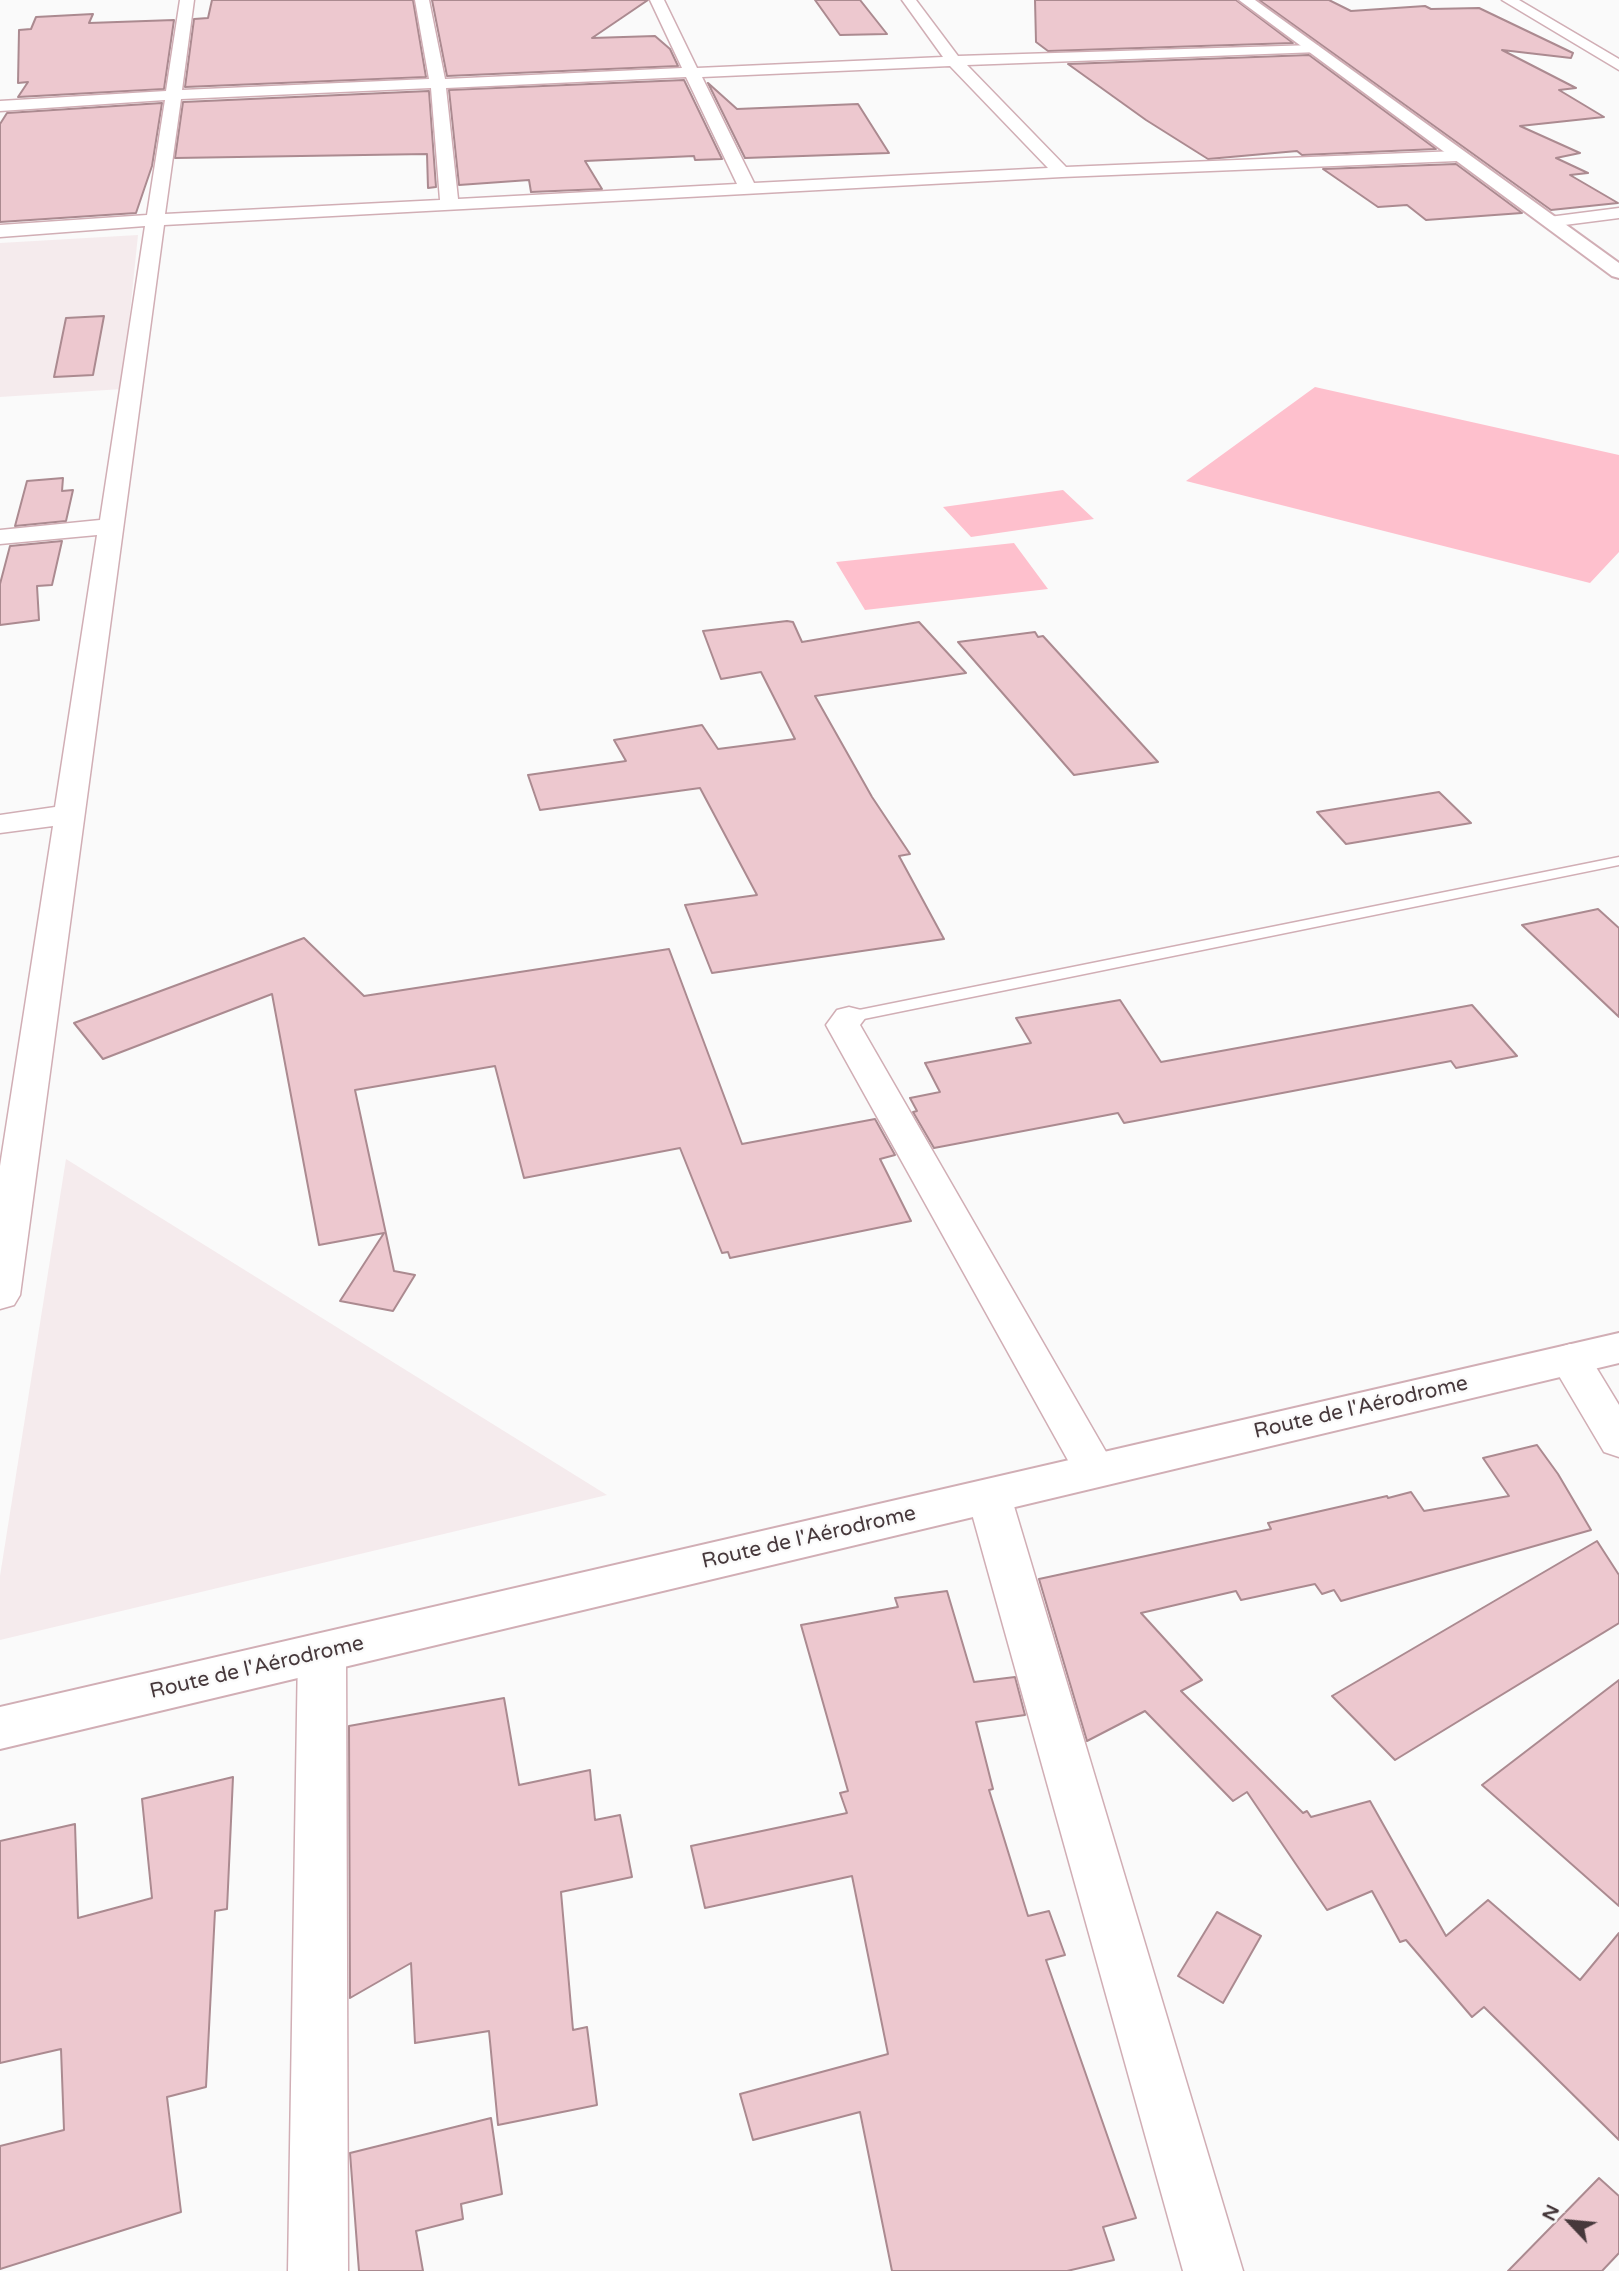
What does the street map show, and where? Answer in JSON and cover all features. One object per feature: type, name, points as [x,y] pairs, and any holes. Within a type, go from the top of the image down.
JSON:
[{"type":"street","points":[[0,1295],[10,1158],[70,814],[187,0]]},
{"type":"street","points":[[422,0],[438,84],[450,206]]},
{"type":"street","points":[[657,0],[748,189]]},
{"type":"street","points":[[909,0],[954,61],[1062,172]]},
{"type":"street","points":[[1246,0],[1619,272]]},
{"type":"street","points":[[1510,0],[1619,65]]},
{"type":"street","points":[[0,106],[173,95],[694,75],[954,61],[1314,49]]},
{"type":"street","points":[[0,231],[155,220],[1062,172],[1457,156]]},
{"type":"street","points":[[1549,222],[1619,213]]},
{"type":"street","points":[[0,537],[111,526]]},
{"type":"street","points":[[0,824],[70,814]]},
{"type":"street","points":[[849,1017],[843,1025],[1096,1471]]},
{"type":"street","name":"Route de l'Aérodrome","points":[[0,1728],[1619,1348]]},
{"type":"street","points":[[1570,1359],[1619,1441]]},
{"type":"street","points":[[989,1496],[1213,2271]]},
{"type":"street","points":[[318,2271],[322,1652]]},
{"type":"lane","points":[[849,1017],[1619,862]]},
{"type":"shaded area","points":[[138,235],[122,389],[0,397],[0,243]]},
{"type":"shaded area","points":[[1315,387],[1619,455],[1619,552],[1590,583],[1186,481]]},
{"type":"shaded area","points":[[1063,490],[1094,519],[971,537],[943,507]]},
{"type":"shaded area","points":[[1014,543],[1048,589],[865,610],[836,562]]},
{"type":"shaded area","points":[[66,1159],[607,1495],[0,1640],[0,1576]]},
{"type":"building","points":[[212,0],[413,0],[426,77],[185,87],[194,19],[208,18]]},
{"type":"building","points":[[432,0],[648,0],[592,38],[655,36],[670,49],[678,66],[447,76]]},
{"type":"building","points":[[815,0],[860,0],[887,34],[840,35]]},
{"type":"building","points":[[1035,0],[1236,0],[1293,43],[1048,51],[1036,42]]},
{"type":"building","points":[[1259,0],[1329,0],[1351,11],[1425,6],[1431,9],[1479,8],[1573,53],[1571,58],[1502,50],[1576,88],[1559,90],[1604,117],[1520,126],[1580,153],[1556,158],[1588,173],[1570,175],[1618,203],[1551,210]]},
{"type":"building","points":[[93,14],[89,23],[174,20],[164,89],[18,97],[28,82],[18,83],[19,30],[31,29],[36,17]]},
{"type":"building","points":[[1309,55],[1436,149],[1302,155],[1297,151],[1208,159],[1146,120],[1068,64]]},
{"type":"building","points":[[684,80],[722,159],[695,160],[694,156],[585,161],[602,189],[531,192],[529,180],[459,185],[449,90]]},
{"type":"building","points":[[708,83],[737,109],[858,104],[889,153],[745,158]]},
{"type":"building","points":[[429,91],[436,187],[428,188],[427,154],[175,158],[183,102]]},
{"type":"building","points":[[162,103],[152,166],[136,213],[0,222],[0,124],[7,113]]},
{"type":"building","points":[[1456,164],[1522,213],[1426,220],[1407,205],[1378,207],[1323,169]]},
{"type":"building","points":[[104,316],[93,375],[54,377],[66,318]]},
{"type":"building","points":[[63,478],[62,491],[73,490],[66,521],[15,526],[27,481]]},
{"type":"building","points":[[62,541],[52,585],[37,586],[39,620],[0,625],[0,584],[10,546]]},
{"type":"building","points":[[793,622],[802,642],[919,622],[966,673],[815,696],[872,797],[910,854],[899,856],[944,939],[712,973],[685,905],[757,895],[700,788],[540,810],[528,775],[626,761],[614,740],[702,725],[718,749],[795,739],[761,672],[721,679],[703,631]]},
{"type":"building","points":[[1035,632],[1038,637],[1043,636],[1158,762],[1074,775],[958,642]]},
{"type":"building","points":[[1439,792],[1471,823],[1346,844],[1317,812]]},
{"type":"building","points":[[1598,909],[1619,928],[1619,1017],[1522,925]]},
{"type":"building","points":[[304,938],[364,996],[669,949],[742,1144],[875,1119],[895,1155],[880,1159],[911,1221],[730,1258],[728,1252],[722,1253],[680,1148],[524,1178],[495,1066],[355,1090],[394,1271],[415,1275],[393,1311],[340,1301],[384,1233],[319,1245],[272,994],[103,1059],[74,1023]]},
{"type":"building","points":[[1120,1000],[1161,1062],[1472,1005],[1517,1056],[1456,1068],[1451,1061],[1124,1123],[1118,1113],[934,1148],[913,1112],[917,1111],[910,1098],[940,1092],[925,1063],[1031,1043],[1016,1018]]},
{"type":"building","points":[[1537,1445],[1558,1474],[1591,1530],[1341,1601],[1334,1590],[1322,1594],[1315,1584],[1241,1600],[1236,1591],[1141,1613],[1202,1680],[1181,1691],[1303,1813],[1307,1811],[1311,1817],[1370,1801],[1446,1936],[1488,1900],[1580,1980],[1619,1933],[1619,2140],[1484,2007],[1472,2017],[1406,1940],[1400,1942],[1372,1891],[1327,1910],[1247,1792],[1233,1801],[1145,1711],[1087,1741],[1039,1579],[1271,1529],[1268,1523],[1387,1496],[1388,1498],[1411,1492],[1424,1511],[1509,1496],[1483,1458]]},
{"type":"building","points":[[1597,1541],[1619,1575],[1619,1623],[1395,1760],[1332,1696]]},
{"type":"building","points":[[947,1591],[974,1682],[1015,1677],[1025,1715],[976,1722],[993,1789],[989,1790],[1028,1916],[1049,1911],[1065,1955],[1046,1960],[1136,2218],[1103,2227],[1114,2260],[1067,2271],[892,2271],[860,2112],[753,2140],[740,2094],[888,2054],[852,1876],[705,1908],[691,1846],[847,1813],[840,1793],[848,1791],[801,1625],[898,1607],[895,1598]]},
{"type":"building","points":[[1619,1680],[1619,1906],[1482,1785]]},
{"type":"building","points":[[504,1698],[519,1785],[590,1770],[595,1820],[620,1815],[632,1877],[561,1892],[573,2030],[587,2027],[597,2105],[498,2125],[489,2031],[415,2043],[411,1963],[350,1998],[349,1726]]},
{"type":"building","points":[[233,1777],[227,1909],[215,1911],[206,2087],[167,2097],[181,2212],[0,2269],[0,2146],[64,2130],[61,2049],[0,2063],[0,1841],[75,1824],[78,1918],[152,1898],[142,1799]]},
{"type":"building","points":[[1217,1912],[1261,1936],[1223,2003],[1178,1976]]},
{"type":"building","points":[[491,2118],[502,2194],[461,2204],[463,2219],[416,2231],[423,2271],[359,2271],[350,2153]]},
{"type":"building","points":[[1599,2178],[1619,2196],[1619,2253],[1602,2271],[1508,2271]]}]
